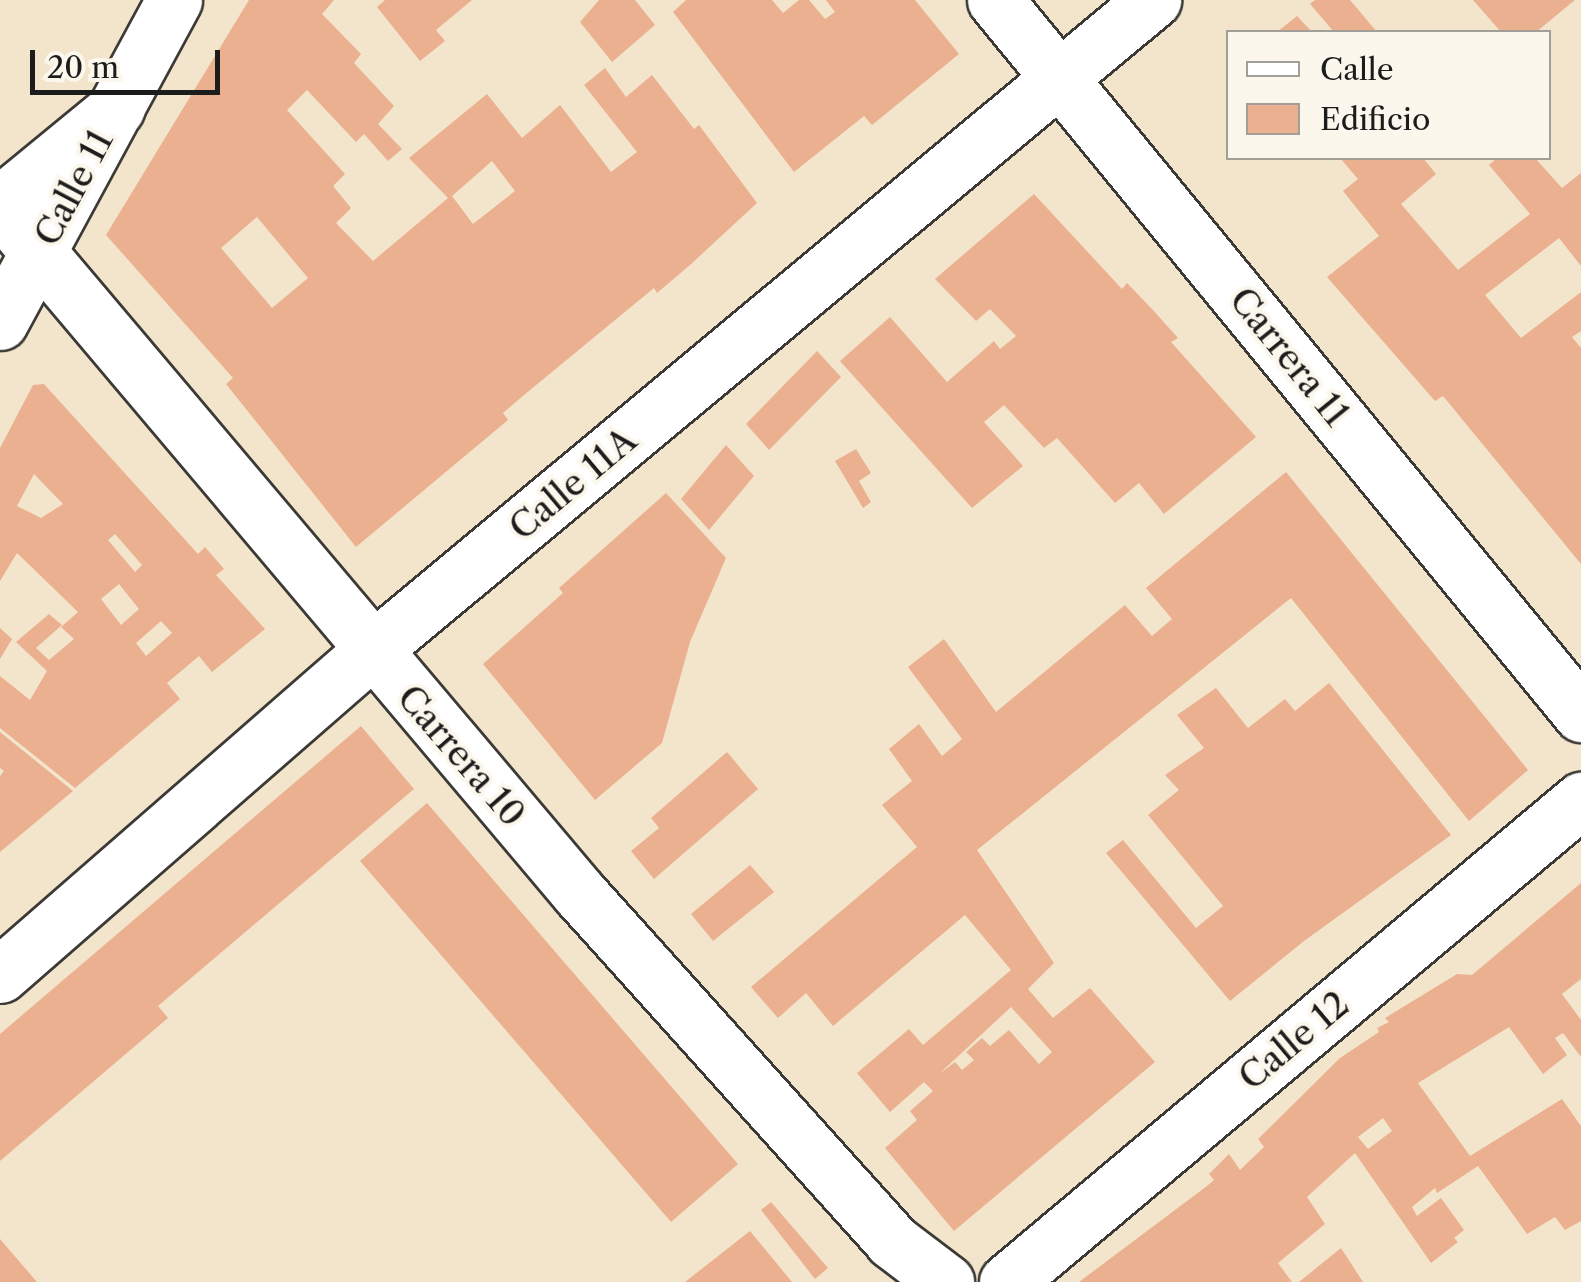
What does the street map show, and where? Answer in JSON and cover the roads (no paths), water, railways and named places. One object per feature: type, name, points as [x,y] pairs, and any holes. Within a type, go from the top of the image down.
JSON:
[{"type":"street","name":"Calle 11","points":[[0,322],[174,0]]},
{"type":"street","name":"Carrera 11","points":[[996,0],[1581,714]]},
{"type":"street","name":"Calle 11A","points":[[0,975],[371,651],[1153,0]]},
{"type":"street","points":[[0,206],[117,108]]},
{"type":"street","name":"Carrera 10","points":[[0,206],[371,651],[787,1127],[892,1241],[946,1282]]},
{"type":"street","name":"Calle 12","points":[[1007,1282],[1581,800]]}]
